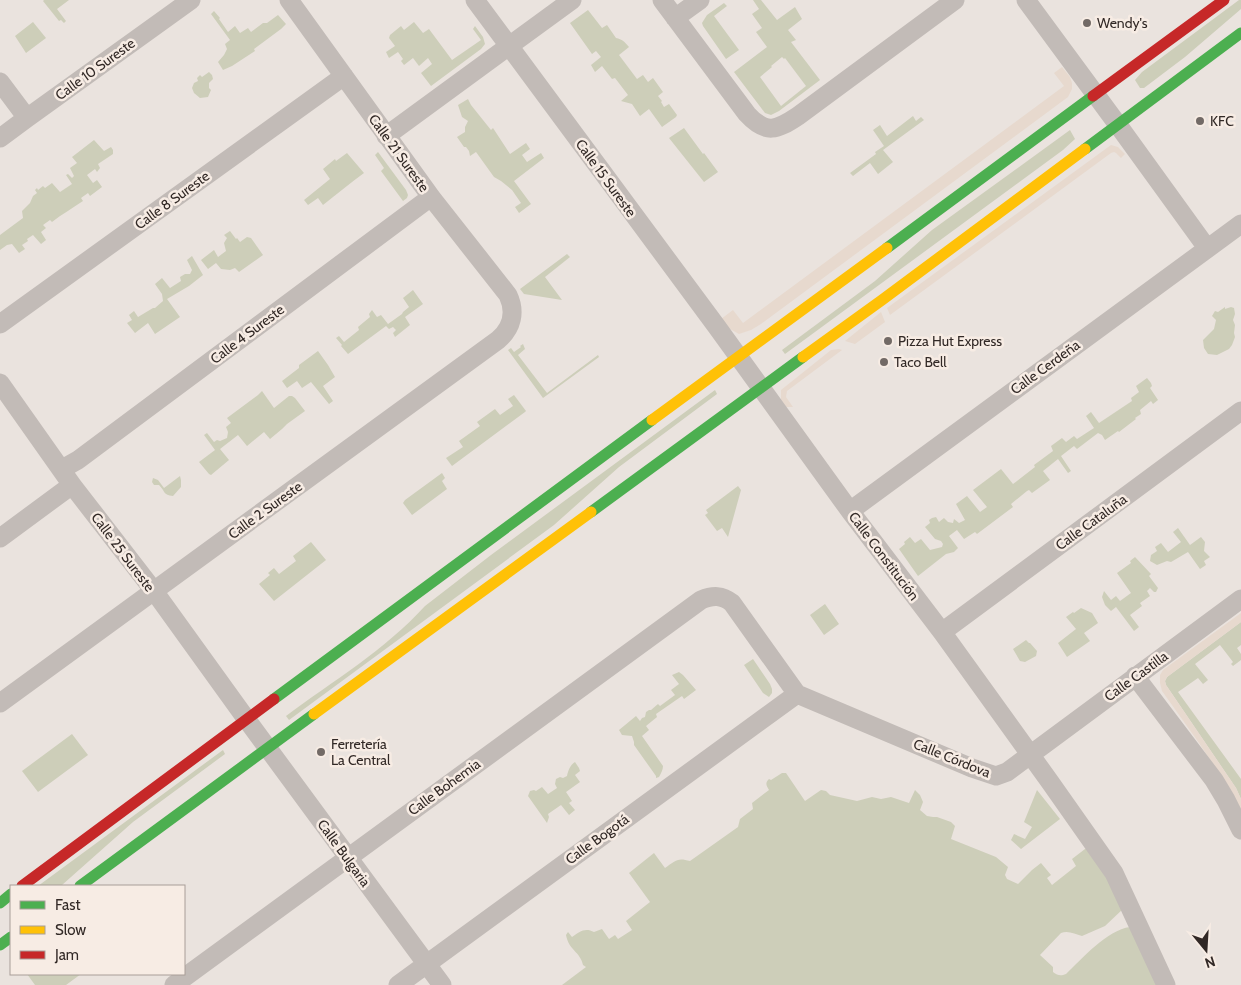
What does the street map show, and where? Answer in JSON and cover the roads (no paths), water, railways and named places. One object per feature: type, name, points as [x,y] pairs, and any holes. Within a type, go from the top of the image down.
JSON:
[{"type":"main road","points":[[23,885],[738,356],[1224,0]]},
{"type":"main road","points":[[81,885],[760,387],[890,294],[1241,33]]},
{"type":"main road","points":[[0,903],[10,895]]},
{"type":"street","name":"Calle 10 Sureste","points":[[0,138],[191,0]]},
{"type":"street","name":"Calle 21 Sureste","points":[[289,0],[386,136],[508,295],[511,305]]},
{"type":"street","name":"Calle 15 Sureste","points":[[475,0],[738,356]]},
{"type":"street","points":[[386,136],[572,0]]},
{"type":"street","points":[[662,0],[747,114],[755,123],[773,128],[784,125],[798,116],[955,0]]},
{"type":"street","points":[[675,18],[700,0]]},
{"type":"street","points":[[1026,0],[1207,248]]},
{"type":"street","name":"Calle 8 Sureste","points":[[0,324],[344,76]]},
{"type":"street","points":[[0,82],[26,118]]},
{"type":"street","name":"Calle 4 Sureste","points":[[0,538],[67,477],[86,454],[432,197]]},
{"type":"street","name":"Calle Cerdeña","points":[[850,511],[1241,224]]},
{"type":"street","name":"Calle 2 Sureste","points":[[0,703],[498,340],[506,333],[510,325],[511,305]]},
{"type":"street","name":"Calle Constitución","points":[[738,356],[1030,754]]},
{"type":"street","name":"Calle 25 Sureste","points":[[0,383],[67,477],[247,720]]},
{"type":"street","name":"Calle Cataluña","points":[[942,632],[1241,411]]},
{"type":"street","name":"Calle Bohemia","points":[[174,985],[701,600],[716,596],[732,603],[797,694]]},
{"type":"street","name":"Calle Castilla","points":[[1030,754],[1241,599]]},
{"type":"street","points":[[1136,676],[1214,780],[1241,830]]},
{"type":"street","name":"Calle Córdova","points":[[797,694],[972,768],[996,776],[1007,772],[1030,754]]},
{"type":"street","name":"Calle Bogotá","points":[[398,985],[797,694]]},
{"type":"street","name":"Calle Bulgaria","points":[[247,720],[442,985]]},
{"type":"street","points":[[1030,754],[1114,873],[1166,985]]},
{"type":"place","name":"Wendy's","points":[[1087,23]]},
{"type":"place","name":"KFC","points":[[1200,121]]},
{"type":"place","name":"Pizza Hut Express","points":[[888,341]]},
{"type":"place","name":"Taco Bell","points":[[884,362]]},
{"type":"place","name":"Ferretería La Central","points":[[321,752]]}]
